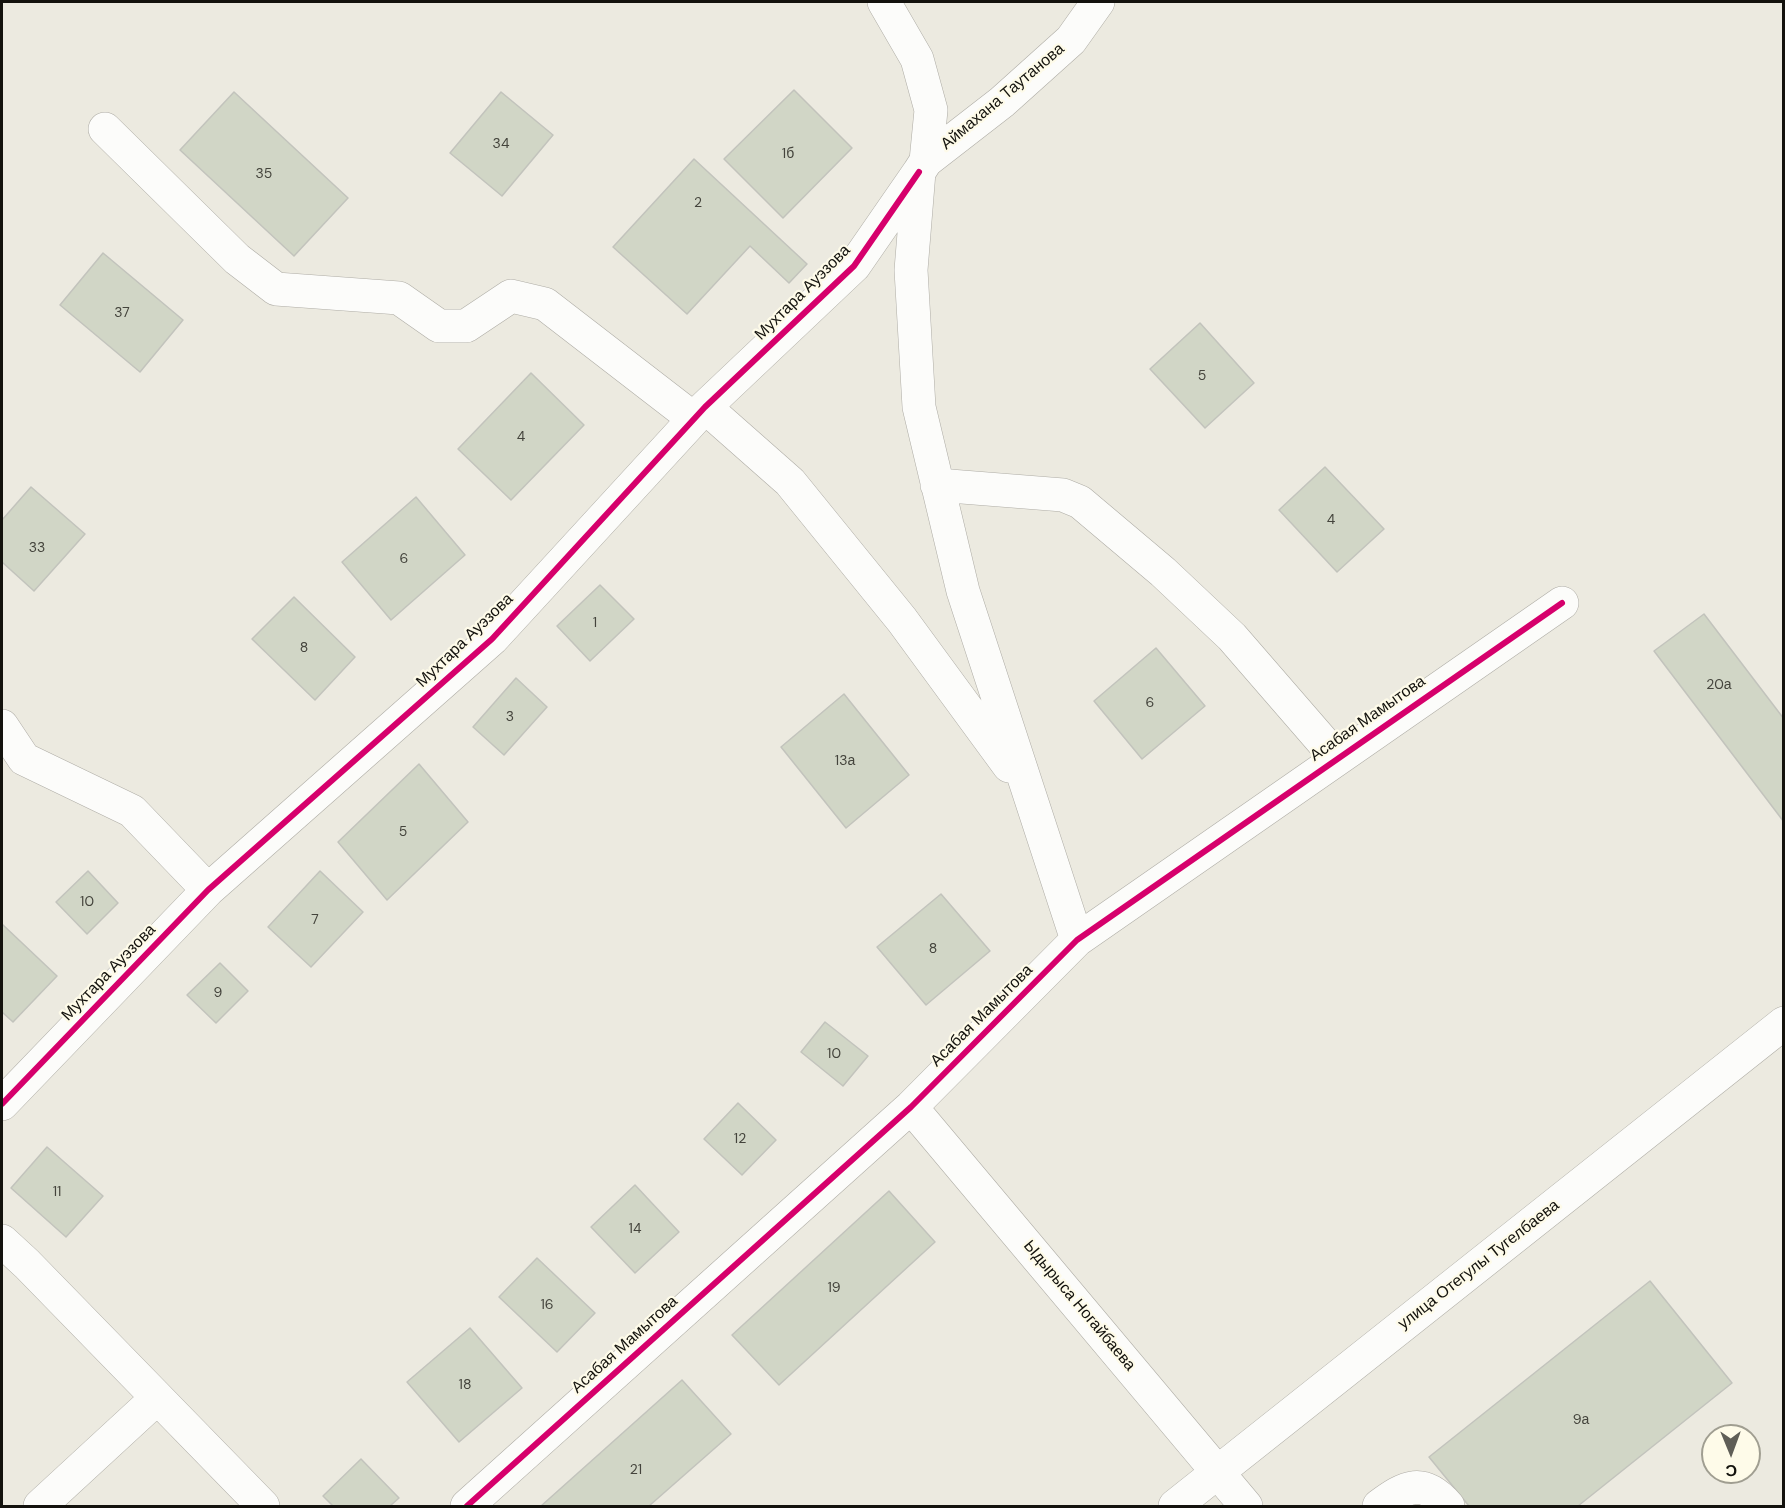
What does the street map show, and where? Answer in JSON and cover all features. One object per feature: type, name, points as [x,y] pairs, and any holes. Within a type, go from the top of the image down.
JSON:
[{"type":"street","points":[[884,2],[917,59],[931,110],[922,167],[911,281],[919,407],[963,591],[1077,940]]},
{"type":"street","name":"Аймахана Таутанова","points":[[922,167],[1002,102],[1071,40],[1098,2]]},
{"type":"street","points":[[105,129],[237,260],[276,289],[399,298],[439,326],[466,326],[511,296],[545,304],[699,413],[790,482],[902,620],[1026,789]]},
{"type":"street","name":"Мухтара Ауэзова","points":[[2,1104],[208,890],[492,639],[699,413],[854,266],[922,167]]},
{"type":"street","points":[[937,484],[1063,495],[1080,502],[1163,572],[1232,637],[1336,757]]},
{"type":"street","name":"Асабая Мамытова","points":[[467,1506],[911,1107],[1077,940],[1336,757],[1562,603]]},
{"type":"street","points":[[2,726],[24,759],[132,811],[208,890]]},
{"type":"street","name":"улица Отегулы Тугелбаева","points":[[1175,1506],[1784,1023]]},
{"type":"street","name":"Ыдырыса Ногайбаева","points":[[911,1107],[1246,1506]]},
{"type":"street","points":[[2,1241],[263,1506]]},
{"type":"street","points":[[40,1506],[156,1399]]},
{"type":"street","points":[[1379,1506],[1399,1492],[1423,1486],[1436,1492],[1448,1506]]},
{"type":"building","points":[[794,90],[852,148],[783,218],[724,159]]},
{"type":"building","points":[[234,92],[348,198],[294,256],[180,150]]},
{"type":"building","points":[[501,92],[553,135],[502,196],[450,153]]},
{"type":"building","points":[[694,159],[807,264],[789,283],[750,246],[687,314],[613,247]]},
{"type":"building","points":[[103,253],[183,320],[140,372],[60,305]]},
{"type":"building","points":[[1200,323],[1254,383],[1205,428],[1150,369]]},
{"type":"building","points":[[531,373],[584,425],[511,500],[458,449]]},
{"type":"building","points":[[1325,467],[1384,529],[1337,572],[1279,510]]},
{"type":"building","points":[[31,487],[85,534],[34,591],[2,562],[2,520]]},
{"type":"building","points":[[416,497],[465,555],[391,620],[342,562]]},
{"type":"building","points":[[600,585],[634,619],[590,661],[557,626]]},
{"type":"building","points":[[294,597],[355,657],[315,700],[252,639]]},
{"type":"building","points":[[1704,614],[1784,719],[1784,822],[1654,651]]},
{"type":"building","points":[[1156,648],[1205,706],[1142,759],[1094,701]]},
{"type":"building","points":[[516,678],[547,707],[504,755],[473,727]]},
{"type":"building","points":[[844,694],[909,775],[846,828],[781,747]]},
{"type":"building","points":[[419,764],[468,822],[387,900],[338,842]]},
{"type":"building","points":[[88,871],[118,903],[87,934],[56,902]]},
{"type":"building","points":[[320,871],[363,912],[311,967],[268,927]]},
{"type":"building","points":[[941,894],[990,951],[926,1005],[877,947]]},
{"type":"building","points":[[2,924],[57,976],[13,1022],[2,1012]]},
{"type":"building","points":[[220,963],[248,991],[216,1023],[187,995]]},
{"type":"building","points":[[825,1022],[868,1056],[843,1086],[801,1052]]},
{"type":"building","points":[[738,1103],[776,1140],[742,1175],[704,1139]]},
{"type":"building","points":[[47,1147],[103,1196],[66,1237],[11,1188]]},
{"type":"building","points":[[635,1185],[679,1232],[635,1273],[591,1227]]},
{"type":"building","points":[[889,1191],[935,1242],[779,1385],[732,1335]]},
{"type":"building","points":[[537,1258],[595,1313],[557,1352],[499,1297]]},
{"type":"building","points":[[1650,1281],[1732,1383],[1578,1506],[1469,1506],[1429,1457]]},
{"type":"building","points":[[470,1328],[522,1388],[459,1442],[407,1382]]},
{"type":"building","points":[[682,1380],[731,1434],[649,1506],[541,1506]]},
{"type":"building","points":[[361,1459],[399,1498],[390,1506],[333,1506],[323,1496]]},
{"type":"cycle path","points":[[2,1104],[208,890],[492,639],[705,407],[854,266],[919,172]]},
{"type":"cycle path","points":[[467,1506],[911,1107],[1077,940],[1562,603]]}]
